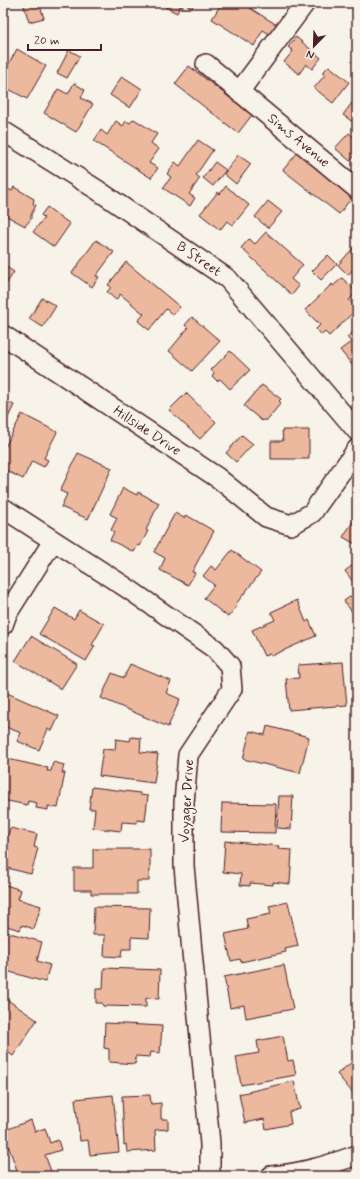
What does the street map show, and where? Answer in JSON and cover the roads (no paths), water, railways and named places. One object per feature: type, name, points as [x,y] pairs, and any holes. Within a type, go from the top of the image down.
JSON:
[{"type":"street","points":[[239,92],[305,3]]},
{"type":"street","name":"Sims Avenue","points":[[206,64],[357,189]]},
{"type":"street","name":"B Street","points":[[3,131],[96,189],[228,279],[357,431]]},
{"type":"street","name":"Hillside Drive","points":[[3,335],[218,478],[266,517],[291,525],[312,513],[357,449]]},
{"type":"street","name":"Voyager Drive","points":[[3,508],[127,588],[215,649],[230,666],[232,689],[188,755],[184,803],[184,866],[210,1144],[210,1176]]},
{"type":"street","points":[[3,625],[7,614],[53,541]]},
{"type":"street","points":[[271,1176],[290,1175],[322,1168],[357,1155]]}]
